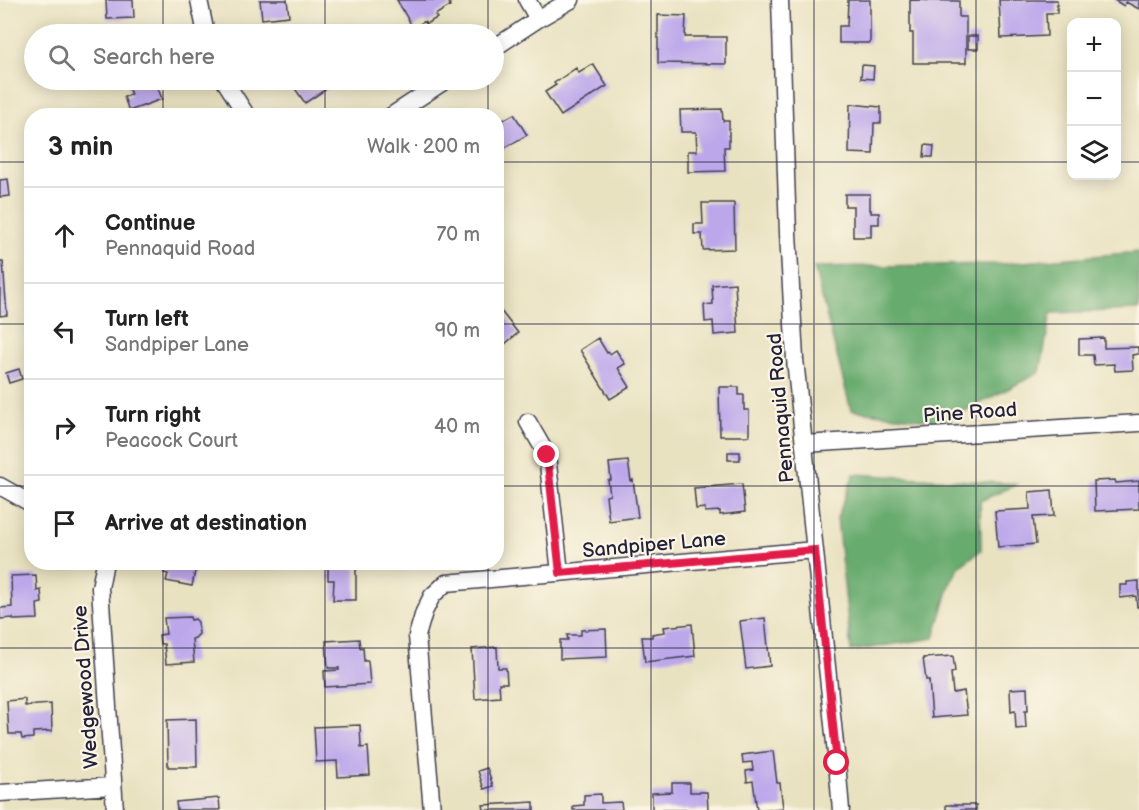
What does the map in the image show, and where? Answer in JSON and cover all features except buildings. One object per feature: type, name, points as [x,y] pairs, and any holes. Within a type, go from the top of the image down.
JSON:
[{"type":"street","points":[[199,0],[204,24]]},
{"type":"street","points":[[527,0],[538,19]]},
{"type":"street","points":[[504,41],[571,0]]},
{"type":"street","name":"Pennaquid Road","points":[[780,0],[788,244],[795,359],[841,810]]},
{"type":"street","points":[[230,90],[242,108]]},
{"type":"street","points":[[403,108],[431,90]]},
{"type":"street","points":[[528,422],[547,455],[560,573]]},
{"type":"street","name":"Pine Road","points":[[804,444],[1139,423]]},
{"type":"street","points":[[0,486],[24,500]]},
{"type":"street","name":"Sandpiper Lane","points":[[432,810],[417,636],[424,612],[432,596],[446,583],[815,550]]},
{"type":"street","name":"Wedgewood Drive","points":[[103,570],[100,588],[115,810]]},
{"type":"street","points":[[0,793],[113,786]]},
{"type":"green space","points":[[1139,252],[1139,310],[1051,313],[1040,372],[945,422],[851,410],[814,267],[1001,264]]},
{"type":"green space","points":[[854,474],[1018,484],[980,501],[981,550],[959,567],[950,584],[934,638],[851,651],[837,518]]},
{"type":"route","points":[[547,455],[560,573],[815,550],[837,763]]}]
